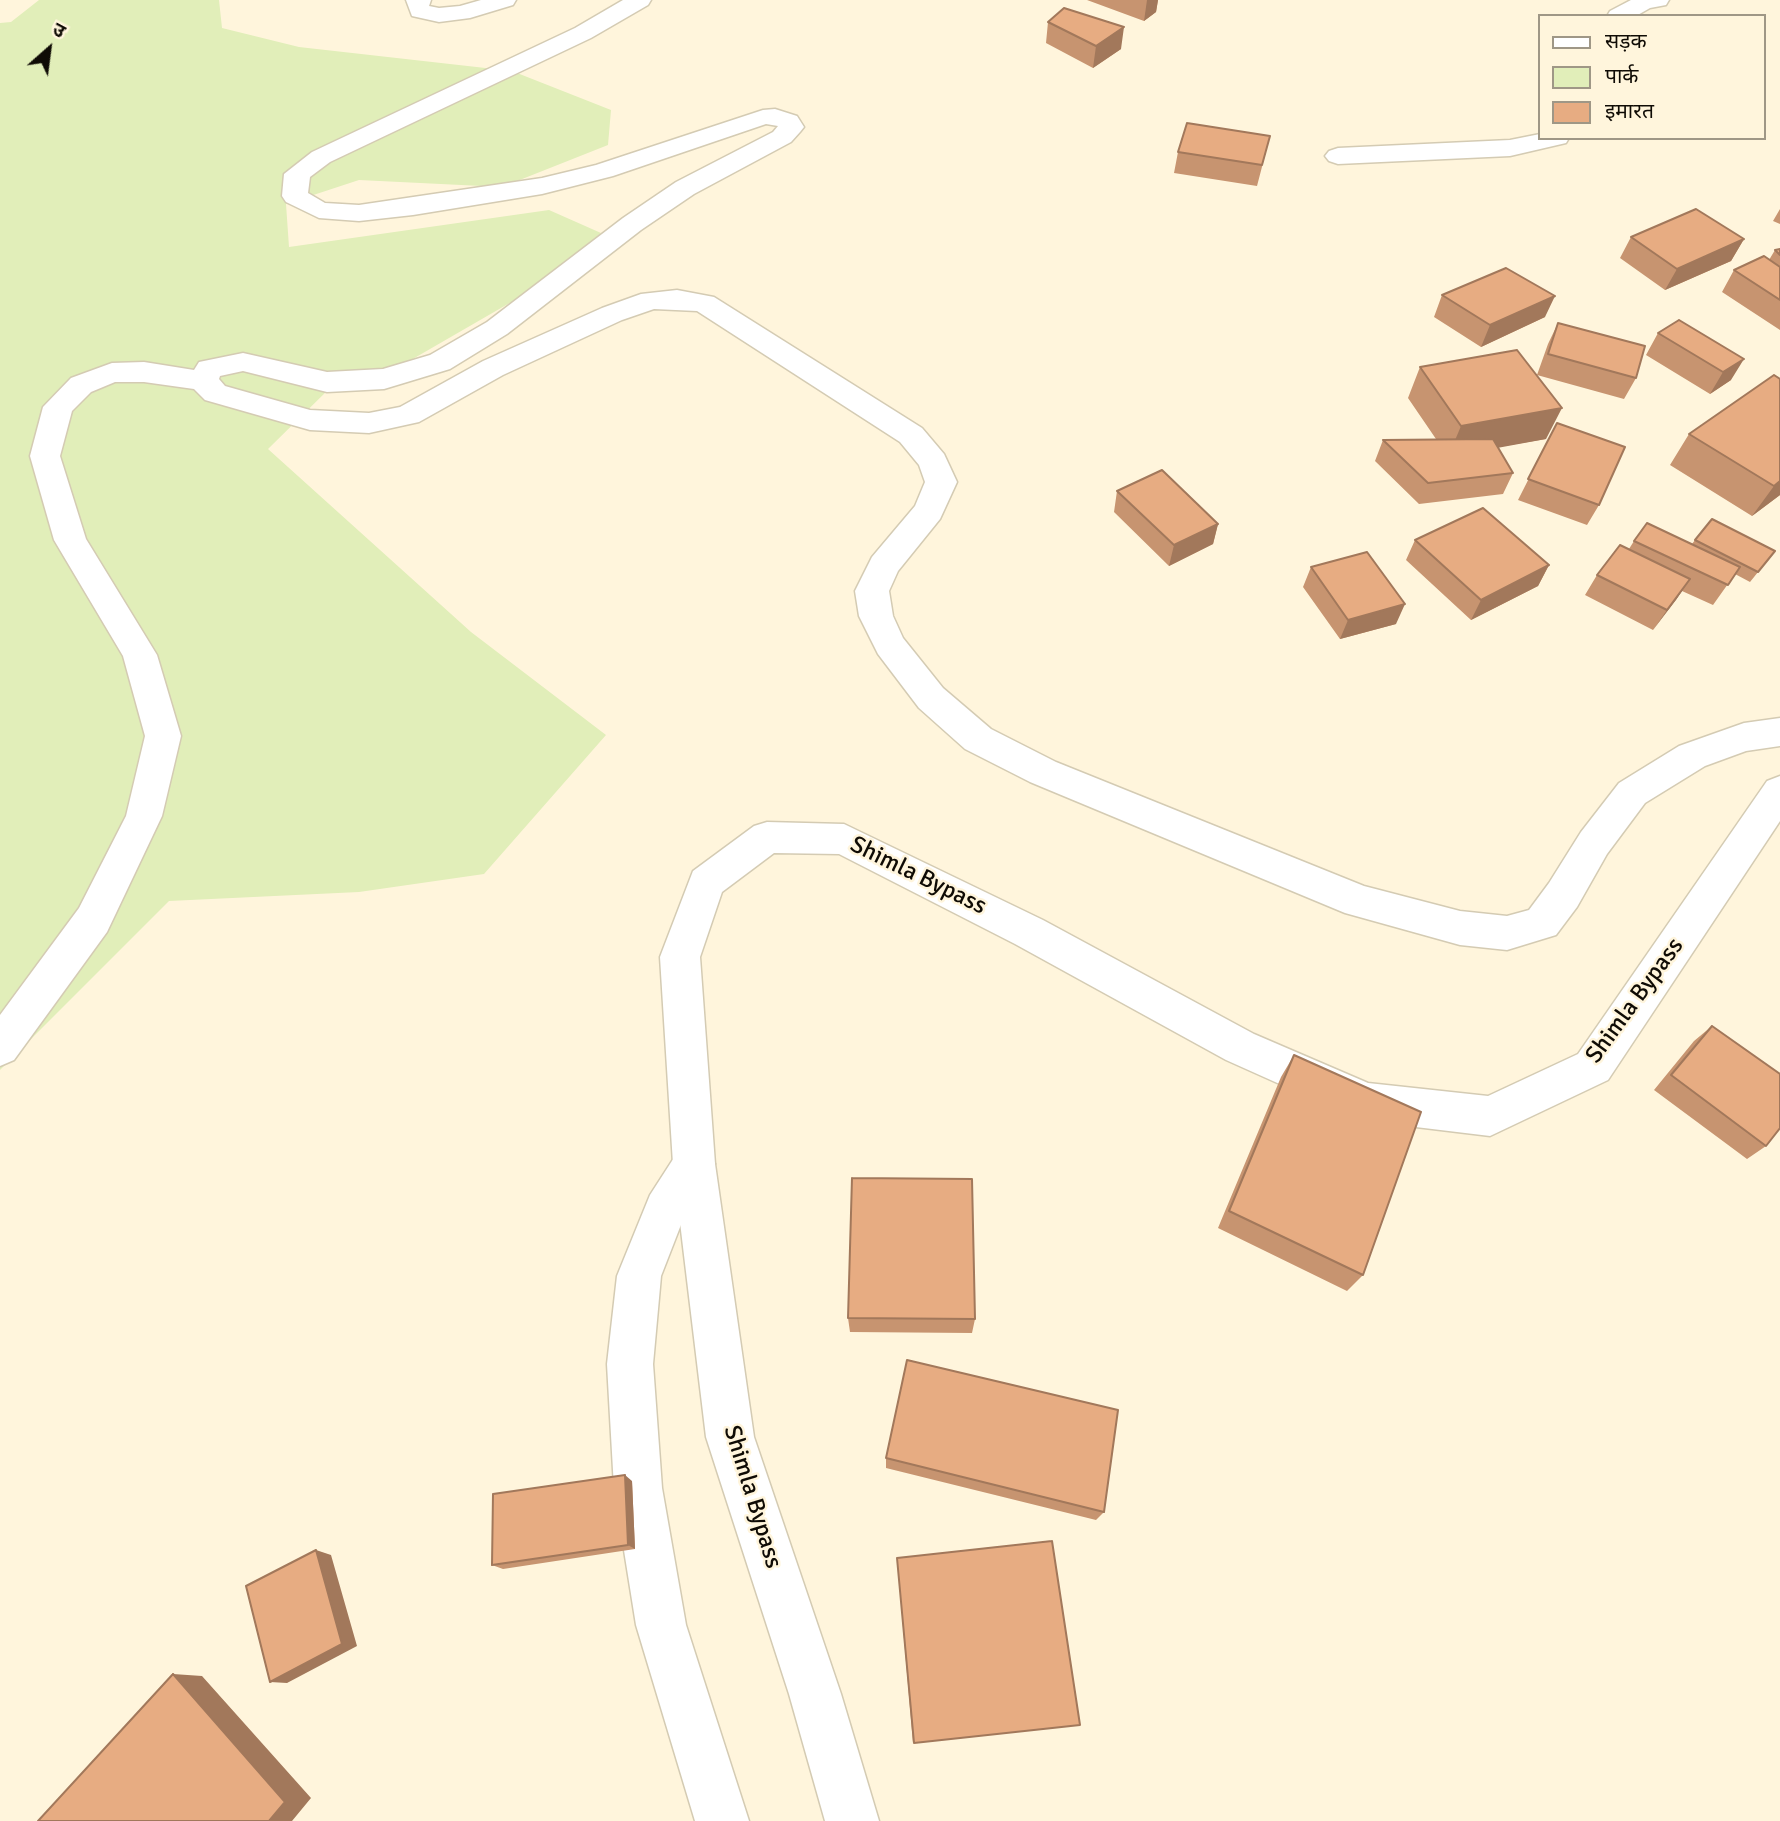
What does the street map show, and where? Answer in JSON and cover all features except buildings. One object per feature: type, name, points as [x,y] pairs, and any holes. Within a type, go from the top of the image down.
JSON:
[{"type":"main road","points":[[420,0],[416,2],[420,11],[439,15],[462,13],[505,0]]},
{"type":"main road","points":[[203,381],[209,369],[243,362],[327,382],[384,379],[440,362],[497,328],[632,224],[685,188],[782,137],[791,127],[788,121],[775,116],[763,117],[604,170],[542,186],[413,207],[359,213],[319,211],[295,196],[297,174],[321,157],[504,71],[640,0]]},
{"type":"main road","points":[[1622,14],[1644,2],[1658,0]]},
{"type":"main road","points":[[1338,156],[1510,148],[1548,140]]},
{"type":"main road","points":[[0,1047],[93,920],[144,816],[163,736],[139,655],[70,540],[45,456],[58,407],[81,385],[112,373],[144,372],[203,381],[215,393],[310,420],[369,423],[408,415],[493,368],[612,314],[652,300],[677,299],[704,303],[729,316],[911,435],[933,461],[941,482],[929,511],[884,565],[872,591],[876,616],[891,645],[931,698],[978,739],[1044,772],[1359,901],[1460,928],[1507,933],[1542,923],[1563,895],[1594,842],[1632,793],[1692,756],[1744,737],[1780,732]]},
{"type":"main road","name":"Shimla Bypass","points":[[852,1821],[815,1694],[730,1437],[694,1164],[680,957],[706,882],[767,837],[844,839],[1029,932],[1240,1047],[1366,1102],[1490,1116],[1593,1067],[1780,791]]},
{"type":"main road","points":[[694,1164],[666,1209],[639,1276],[630,1364],[638,1488],[661,1625],[722,1821]]},
{"type":"green space","points":[[39,0],[219,0],[222,28],[299,47],[512,71],[611,110],[608,145],[502,187],[359,180],[286,204],[289,247],[549,210],[601,233],[546,282],[385,375],[330,388],[268,449],[471,632],[606,735],[484,874],[359,892],[169,901],[0,1070],[0,23],[11,22]]}]
